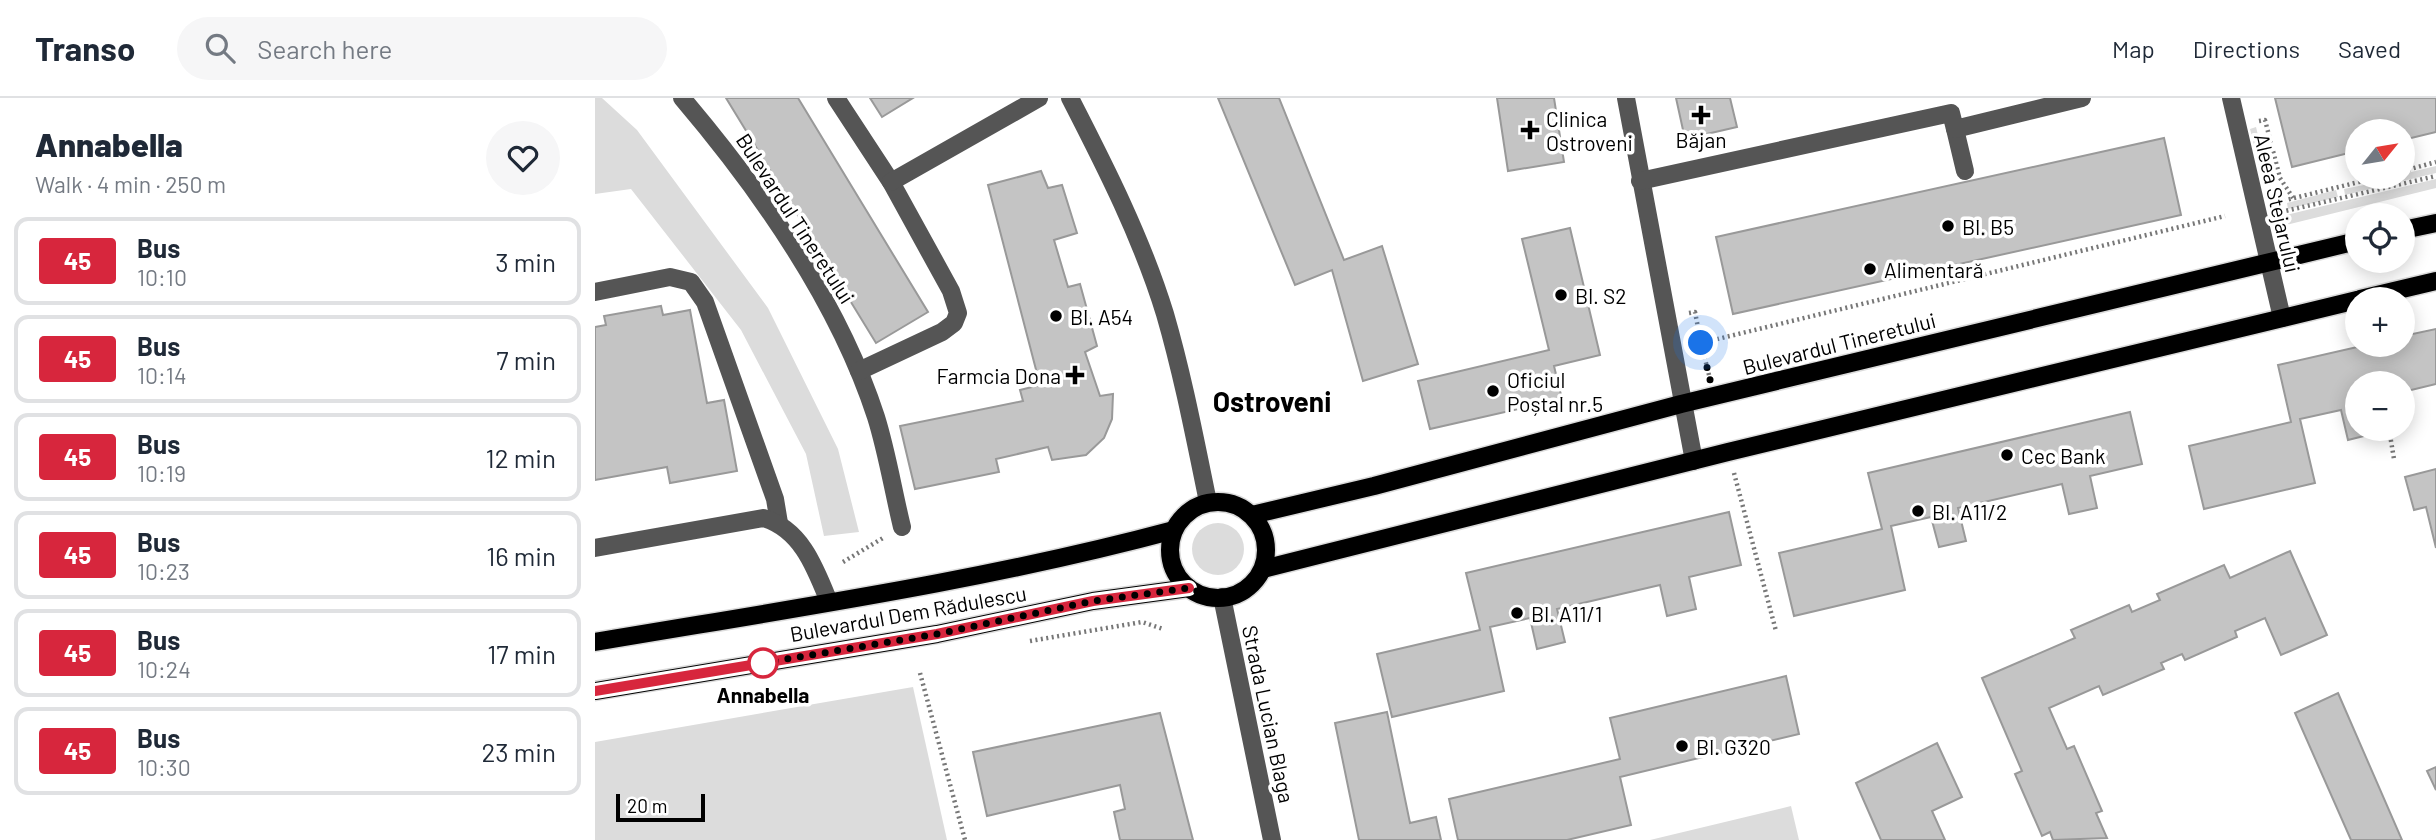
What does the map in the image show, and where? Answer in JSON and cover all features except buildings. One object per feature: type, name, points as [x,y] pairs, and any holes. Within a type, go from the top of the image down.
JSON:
[{"type":"main road","points":[[2415,227],[2436,223]]},
{"type":"main road","name":"Bulevardul Tineretului","points":[[1252,515],[1374,486],[1681,404],[2345,244]]},
{"type":"main road","points":[[2412,287],[2436,281]]},
{"type":"main road","points":[[1263,569],[1728,452],[2345,303]]},
{"type":"main road","points":[[1208,502],[1235,504],[1252,515],[1265,537],[1267,554],[1263,569],[1245,590],[1222,597],[1200,594],[1189,588],[1175,570],[1171,558],[1174,530],[1188,512],[1208,502]]},
{"type":"main road","name":"Bulevardul Dem Rădulescu","points":[[595,642],[931,585],[1084,554],[1174,530]]},
{"type":"main road","name":"Bulevardul Dem Rădulescu","points":[[595,691],[937,634],[1093,601],[1189,588]]},
{"type":"street","name":"Bulevardul Tineretului","points":[[682,98],[718,140],[804,266],[844,336],[876,418],[902,527]]},
{"type":"street","points":[[837,98],[891,182],[951,291],[958,313],[954,323],[942,332],[859,371]]},
{"type":"street","points":[[891,182],[1039,98]]},
{"type":"street","points":[[1070,98],[1110,176],[1164,312],[1186,393],[1208,502]]},
{"type":"street","points":[[1626,98],[1693,461]]},
{"type":"street","points":[[1640,181],[1951,113],[2082,98]]},
{"type":"street","name":"Aleea Stejarului","points":[[2231,98],[2282,318]]},
{"type":"street","points":[[1951,113],[1965,171]]},
{"type":"street","points":[[595,292],[670,276],[691,282],[705,302],[775,499],[779,523]]},
{"type":"street","points":[[595,548],[762,518],[779,523],[796,536],[829,602]]},
{"type":"street","name":"Strada Lucian Blaga","points":[[1222,597],[1272,840]]},
{"type":"path","points":[[2265,120],[2280,178],[2291,199],[2345,186]]},
{"type":"path","points":[[2415,168],[2436,162]]},
{"type":"path","points":[[2272,210],[2285,214],[2436,176]]},
{"type":"path","points":[[2339,187],[2342,199]]},
{"type":"path","points":[[1714,396],[1701,343],[2225,216]]},
{"type":"path","points":[[2391,441],[2394,459]]},
{"type":"path","points":[[1728,452],[1776,631]]},
{"type":"path","points":[[843,562],[902,527]]},
{"type":"path","points":[[920,673],[964,840]]},
{"type":"shaded area","points":[[595,98],[602,98],[637,130],[768,308],[838,449],[859,532],[824,536],[806,454],[741,330],[631,189],[595,194]]},
{"type":"shaded area","points":[[2256,127],[2268,177],[2262,178],[2250,129]]},
{"type":"shaded area","points":[[2436,166],[2436,173],[2415,178],[2415,171]]},
{"type":"shaded area","points":[[2436,179],[2436,188],[2375,203],[2345,203],[2345,210],[2282,226],[2286,245],[2276,238],[2269,219],[2394,189],[2415,189],[2415,184]]},
{"type":"shaded area","points":[[2345,189],[2370,189],[2345,195]]},
{"type":"shaded area","points":[[2336,190],[2338,197],[2288,209],[2287,203]]},
{"type":"shaded area","points":[[1218,523],[1228,525],[1236,531],[1242,539],[1242,559],[1236,567],[1228,573],[1218,575],[1208,573],[1200,567],[1194,559],[1192,549],[1194,539],[1200,531],[1208,525]]},
{"type":"shaded area","points":[[913,687],[947,840],[595,840],[595,742]]},
{"type":"shaded area","points":[[1791,806],[1799,840],[1650,840]]},
{"type":"bus line","name":"45","points":[[595,691],[937,634],[1093,601],[1189,588]]},
{"type":"place","name":"Băjan","points":[[1701,115]]},
{"type":"place","name":"Clinica Ostroveni","points":[[1530,130]]},
{"type":"place","name":"Bl. B5","points":[[1948,226]]},
{"type":"place","name":"Alimentară","points":[[1870,269]]},
{"type":"place","name":"Bl. S2","points":[[1561,295]]},
{"type":"place","name":"Bl. A54","points":[[1056,316]]},
{"type":"place","name":"Farmcia Dona","points":[[1075,375]]},
{"type":"place","name":"Oficiul Poștal nr.5","points":[[1493,391]]},
{"type":"place","name":"Cec Bank","points":[[2007,455]]},
{"type":"place","name":"Bl. A11/2","points":[[1918,511]]},
{"type":"place","name":"Bl. A11/1","points":[[1517,613]]},
{"type":"place","name":"Annabella","points":[[763,663]]},
{"type":"place","name":"Bl. G320","points":[[1682,746]]},
{"type":"district","name":"Ostroveni","points":[[1272,401]]},
{"type":"route","points":[[763,663],[937,634],[1093,601],[1189,588],[1212,597],[1233,595],[1253,583],[1263,569],[1267,554],[1265,537],[1252,515],[1374,486],[1714,396],[1701,343]]}]
